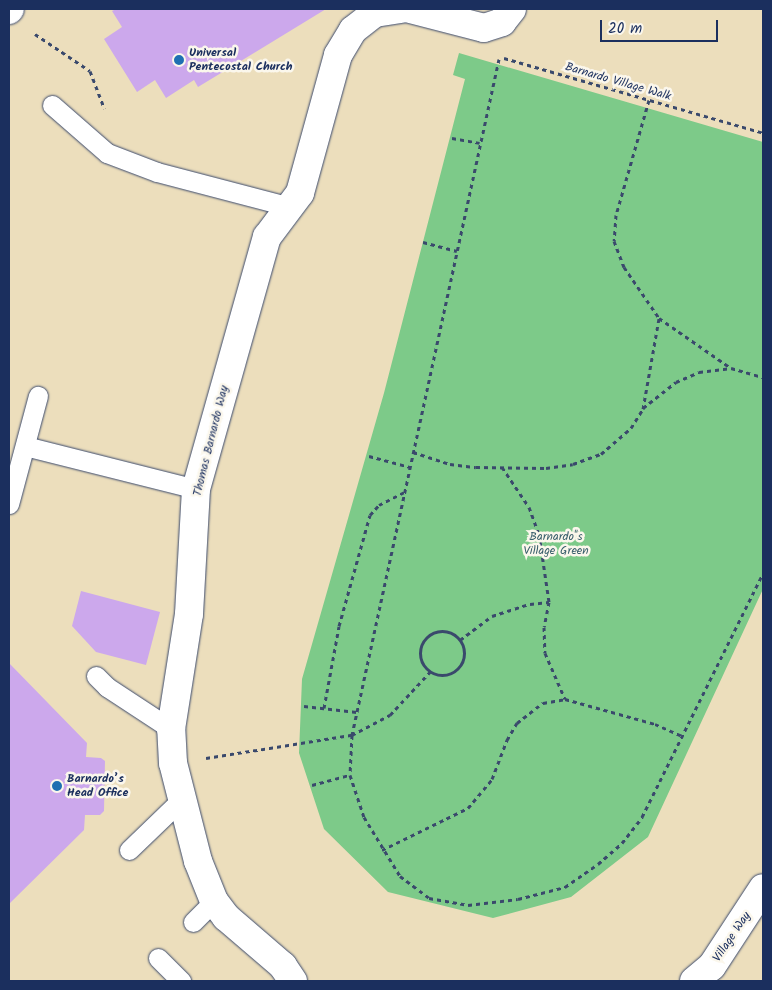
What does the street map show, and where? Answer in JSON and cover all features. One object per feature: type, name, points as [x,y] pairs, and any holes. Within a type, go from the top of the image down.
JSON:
[{"type":"street","name":"Thomas Barnardo Way","points":[[293,981],[283,966],[226,917],[214,901],[198,861],[173,763],[171,729],[189,614],[196,489],[267,237],[300,193],[338,55],[353,30],[375,12],[401,9]]},
{"type":"street","points":[[410,9],[484,28],[502,22],[512,9]]},
{"type":"street","name":"Village Way","points":[[694,981],[712,966],[763,888]]},
{"type":"lane","points":[[52,105],[107,153],[157,172],[290,207]]},
{"type":"lane","points":[[9,504],[38,396]]},
{"type":"lane","points":[[24,446],[196,489]]},
{"type":"lane","points":[[96,676],[107,687],[171,729]]},
{"type":"lane","points":[[129,850],[182,799]]},
{"type":"lane","points":[[193,922],[214,901]]},
{"type":"lane","points":[[158,958],[181,981]]},
{"type":"path","points":[[484,28],[500,57],[352,735],[350,775],[364,817],[382,850],[400,876],[429,898],[468,905],[518,899],[565,887],[598,864],[627,836],[642,817],[763,573]]},
{"type":"path","points":[[32,32],[90,71],[108,121],[107,153]]},
{"type":"path","name":"Barnardo Village Walk","points":[[500,57],[763,133]]},
{"type":"path","points":[[649,100],[622,185],[616,214],[614,241],[624,267],[659,318],[731,368],[763,378]]},
{"type":"path","points":[[452,138],[480,143]]},
{"type":"path","points":[[423,242],[457,251]]},
{"type":"path","points":[[413,452],[450,464],[546,468],[573,464],[601,454],[631,428],[642,408],[650,379],[659,318]]},
{"type":"path","points":[[642,408],[684,379],[698,372],[731,368]]},
{"type":"path","points":[[369,456],[410,467]]},
{"type":"path","points":[[502,467],[529,507],[539,534],[549,602],[544,627],[545,653],[565,699]]},
{"type":"path","points":[[324,708],[339,626],[370,515],[379,505],[405,492]]},
{"type":"path","points":[[460,640],[492,616],[530,604],[549,602]]},
{"type":"path","points":[[447,632],[460,640],[464,653],[461,666],[443,676],[430,672],[421,659],[422,644],[426,638],[432,633],[447,632]]},
{"type":"path","points":[[173,763],[352,735],[390,715],[430,672]]},
{"type":"path","points":[[382,850],[468,808],[492,778],[507,740],[517,723],[543,703],[565,699],[655,724],[682,736]]},
{"type":"path","points":[[304,706],[357,712]]},
{"type":"path","points":[[312,785],[350,775]]},
{"type":"green space","name":"Barnardo''s Village Green","points":[[459,53],[763,142],[763,589],[648,837],[571,897],[493,918],[388,892],[324,829],[299,753],[302,679],[384,393],[465,79],[453,75]]},
{"type":"building","name":"Universal Pentecostal Church","points":[[116,9],[326,9],[198,87],[194,80],[166,98],[155,80],[137,92],[104,39],[122,27],[112,11]]},
{"type":"building","points":[[81,591],[160,612],[146,665],[96,652],[72,626]]},
{"type":"building","name":"Barnardo’s Head Office","points":[[9,663],[87,743],[86,757],[101,758],[105,761],[104,811],[100,815],[85,815],[84,830],[9,904]]},
{"type":"place","name":"Universal Pentecostal Church","points":[[179,60]]},
{"type":"place","name":"Barnardo’s Head Office","points":[[57,786]]}]
